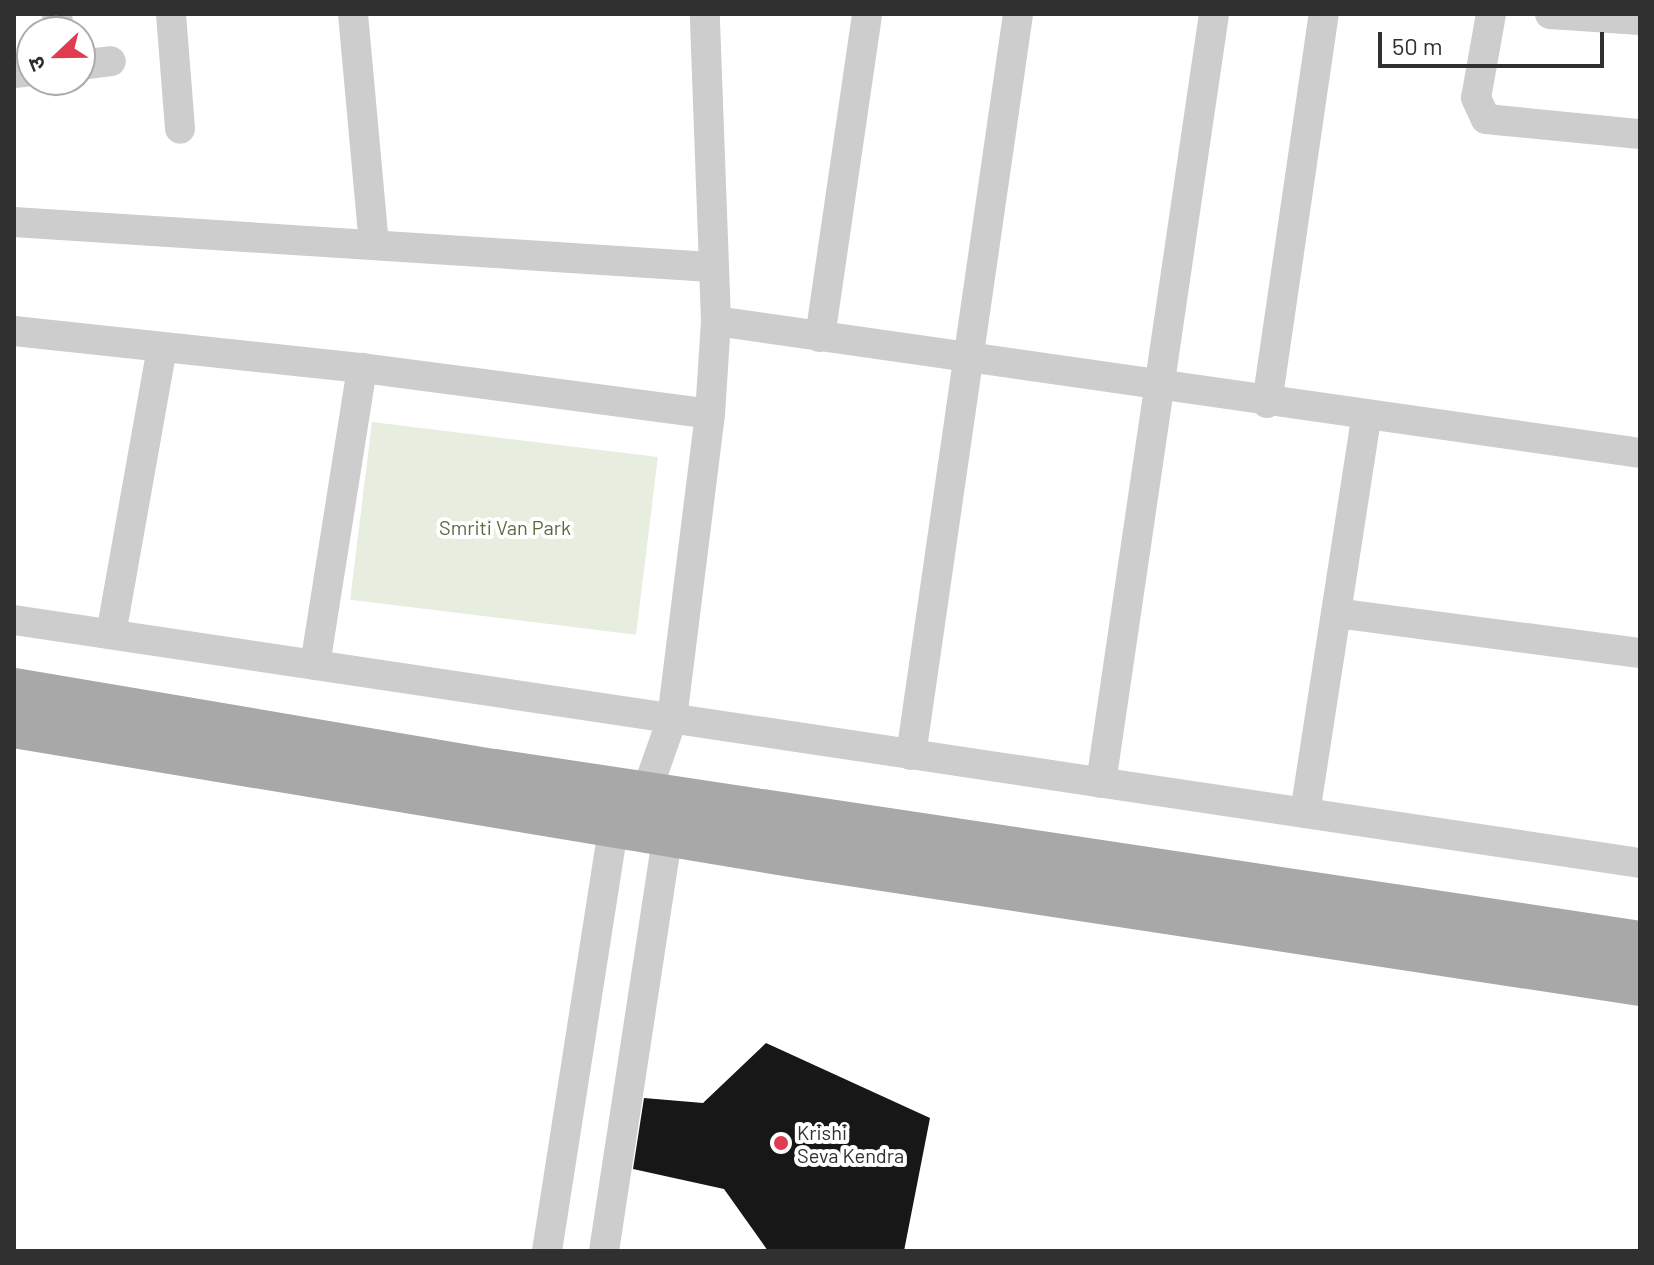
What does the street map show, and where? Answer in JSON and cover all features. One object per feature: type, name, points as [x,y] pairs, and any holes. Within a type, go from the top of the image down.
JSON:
[{"type":"main road","points":[[14,690],[646,793],[1640,943]]},
{"type":"main road","points":[[14,726],[668,834],[1640,984]]},
{"type":"street","points":[[171,14],[180,129]]},
{"type":"street","points":[[353,14],[374,245]]},
{"type":"street","points":[[547,1251],[614,825],[646,793],[672,719],[710,414],[716,321],[711,267],[705,14]]},
{"type":"street","points":[[820,337],[867,14]]},
{"type":"street","points":[[911,755],[1018,14]]},
{"type":"street","points":[[1101,783],[1214,14]]},
{"type":"street","points":[[1267,403],[1324,14]]},
{"type":"street","points":[[1491,14],[1476,98],[1486,119],[1640,134]]},
{"type":"street","points":[[1550,14],[1640,20]]},
{"type":"street","points":[[96,63],[111,61]]},
{"type":"street","points":[[14,222],[711,267]]},
{"type":"street","points":[[716,321],[1159,388],[1640,453]]},
{"type":"street","points":[[14,331],[362,368],[710,414]]},
{"type":"street","points":[[111,634],[162,347]]},
{"type":"street","points":[[315,665],[362,368]]},
{"type":"street","points":[[1305,813],[1366,417]]},
{"type":"street","points":[[1336,613],[1640,653]]},
{"type":"street","points":[[14,620],[1640,863]]},
{"type":"street","points":[[604,1251],[668,834],[646,793]]},
{"type":"green space","name":"Smriti Van Park","points":[[372,422],[658,457],[636,635],[350,600]]},
{"type":"building","name":"Krishi Seva Kendra","points":[[766,1043],[930,1118],[904,1251],[768,1251],[724,1189],[633,1169],[644,1098],[703,1103]]},
{"type":"place","name":"Krishi Seva Kendra","points":[[781,1143]]}]
